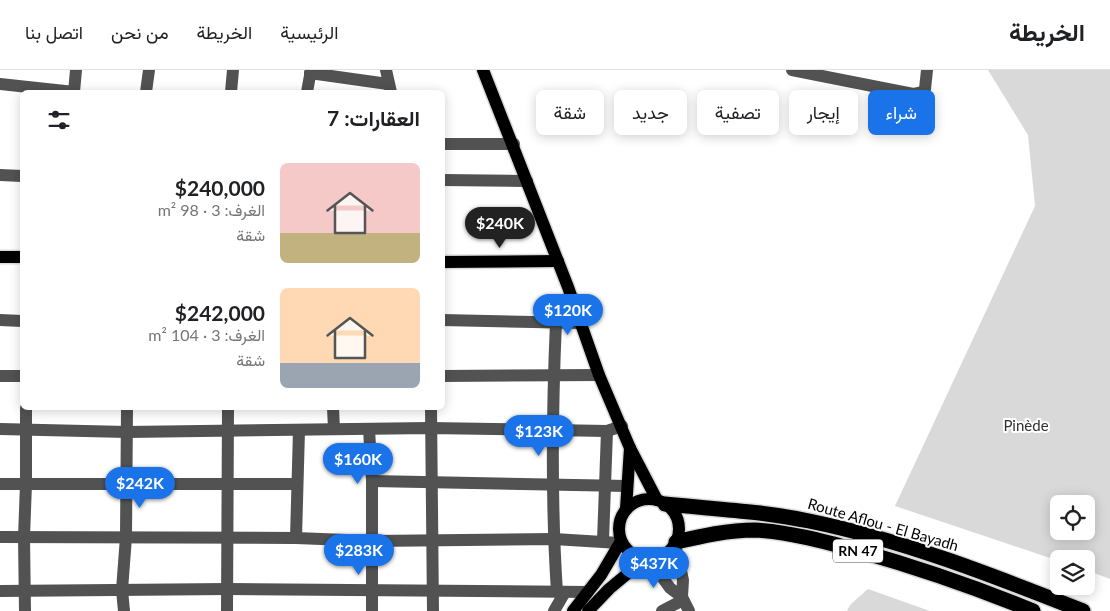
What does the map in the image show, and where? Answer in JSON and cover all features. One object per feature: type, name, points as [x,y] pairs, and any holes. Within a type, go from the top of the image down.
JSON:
[{"type":"highway","name":"Route Aflou - El Bayadh","points":[[661,502],[778,516],[835,527],[982,572],[1083,611]]},
{"type":"highway","name":"Route Aflou - El Bayadh","points":[[675,543],[731,531],[778,532],[841,546],[910,566],[987,592],[1033,611]]},
{"type":"main road","points":[[483,70],[514,144],[599,375],[630,448],[661,502],[676,517],[679,534],[675,543],[664,555],[648,559],[609,589],[588,611]]},
{"type":"main road","points":[[0,257],[20,257]]},
{"type":"main road","points":[[445,262],[558,261]]},
{"type":"main road","points":[[573,611],[588,592],[620,542],[619,524],[626,509],[630,448]]},
{"type":"main road","points":[[626,509],[640,500],[661,502]]},
{"type":"main road","points":[[620,542],[630,554],[648,559]]},
{"type":"street","points":[[74,90],[76,70]]},
{"type":"street","points":[[146,90],[149,70]]},
{"type":"street","points":[[231,90],[233,70]]},
{"type":"street","points":[[307,90],[311,72],[389,88],[386,70]]},
{"type":"street","points":[[792,70],[913,94],[922,92],[924,89],[927,70]]},
{"type":"street","points":[[0,84],[30,90]]},
{"type":"street","points":[[445,144],[514,144]]},
{"type":"street","points":[[0,175],[20,176]]},
{"type":"street","points":[[445,180],[528,181]]},
{"type":"street","points":[[0,320],[20,320]]},
{"type":"street","points":[[445,320],[581,323]]},
{"type":"street","points":[[554,611],[561,592],[554,539],[552,430],[556,322]]},
{"type":"street","points":[[445,376],[599,375]]},
{"type":"street","points":[[0,376],[20,376]]},
{"type":"street","points":[[25,611],[26,410]]},
{"type":"street","points":[[124,611],[122,590],[126,537],[127,410]]},
{"type":"street","points":[[227,611],[228,410]]},
{"type":"street","points":[[333,410],[334,429]]},
{"type":"street","points":[[431,410],[433,611]]},
{"type":"street","points":[[0,429],[127,432],[430,428],[607,431],[622,426]]},
{"type":"street","points":[[369,429],[372,482],[372,611]]},
{"type":"street","points":[[296,538],[299,430]]},
{"type":"street","points":[[603,541],[607,431]]},
{"type":"street","points":[[372,482],[628,486]]},
{"type":"street","points":[[0,484],[297,484]]},
{"type":"street","points":[[0,537],[227,537],[372,541],[554,539],[620,542]]},
{"type":"street","points":[[675,543],[683,580],[685,603]]},
{"type":"street","points":[[648,559],[670,588],[685,603]]},
{"type":"street","points":[[0,591],[228,589],[588,592]]},
{"type":"street","points":[[662,611],[685,603]]},
{"type":"green space","name":"Pinède","points":[[988,70],[1110,70],[1110,579],[1095,573],[1095,550],[1050,550],[1050,558],[895,506],[1035,206],[1028,135]]},
{"type":"green space","points":[[868,589],[930,611],[847,611],[850,605]]}]
